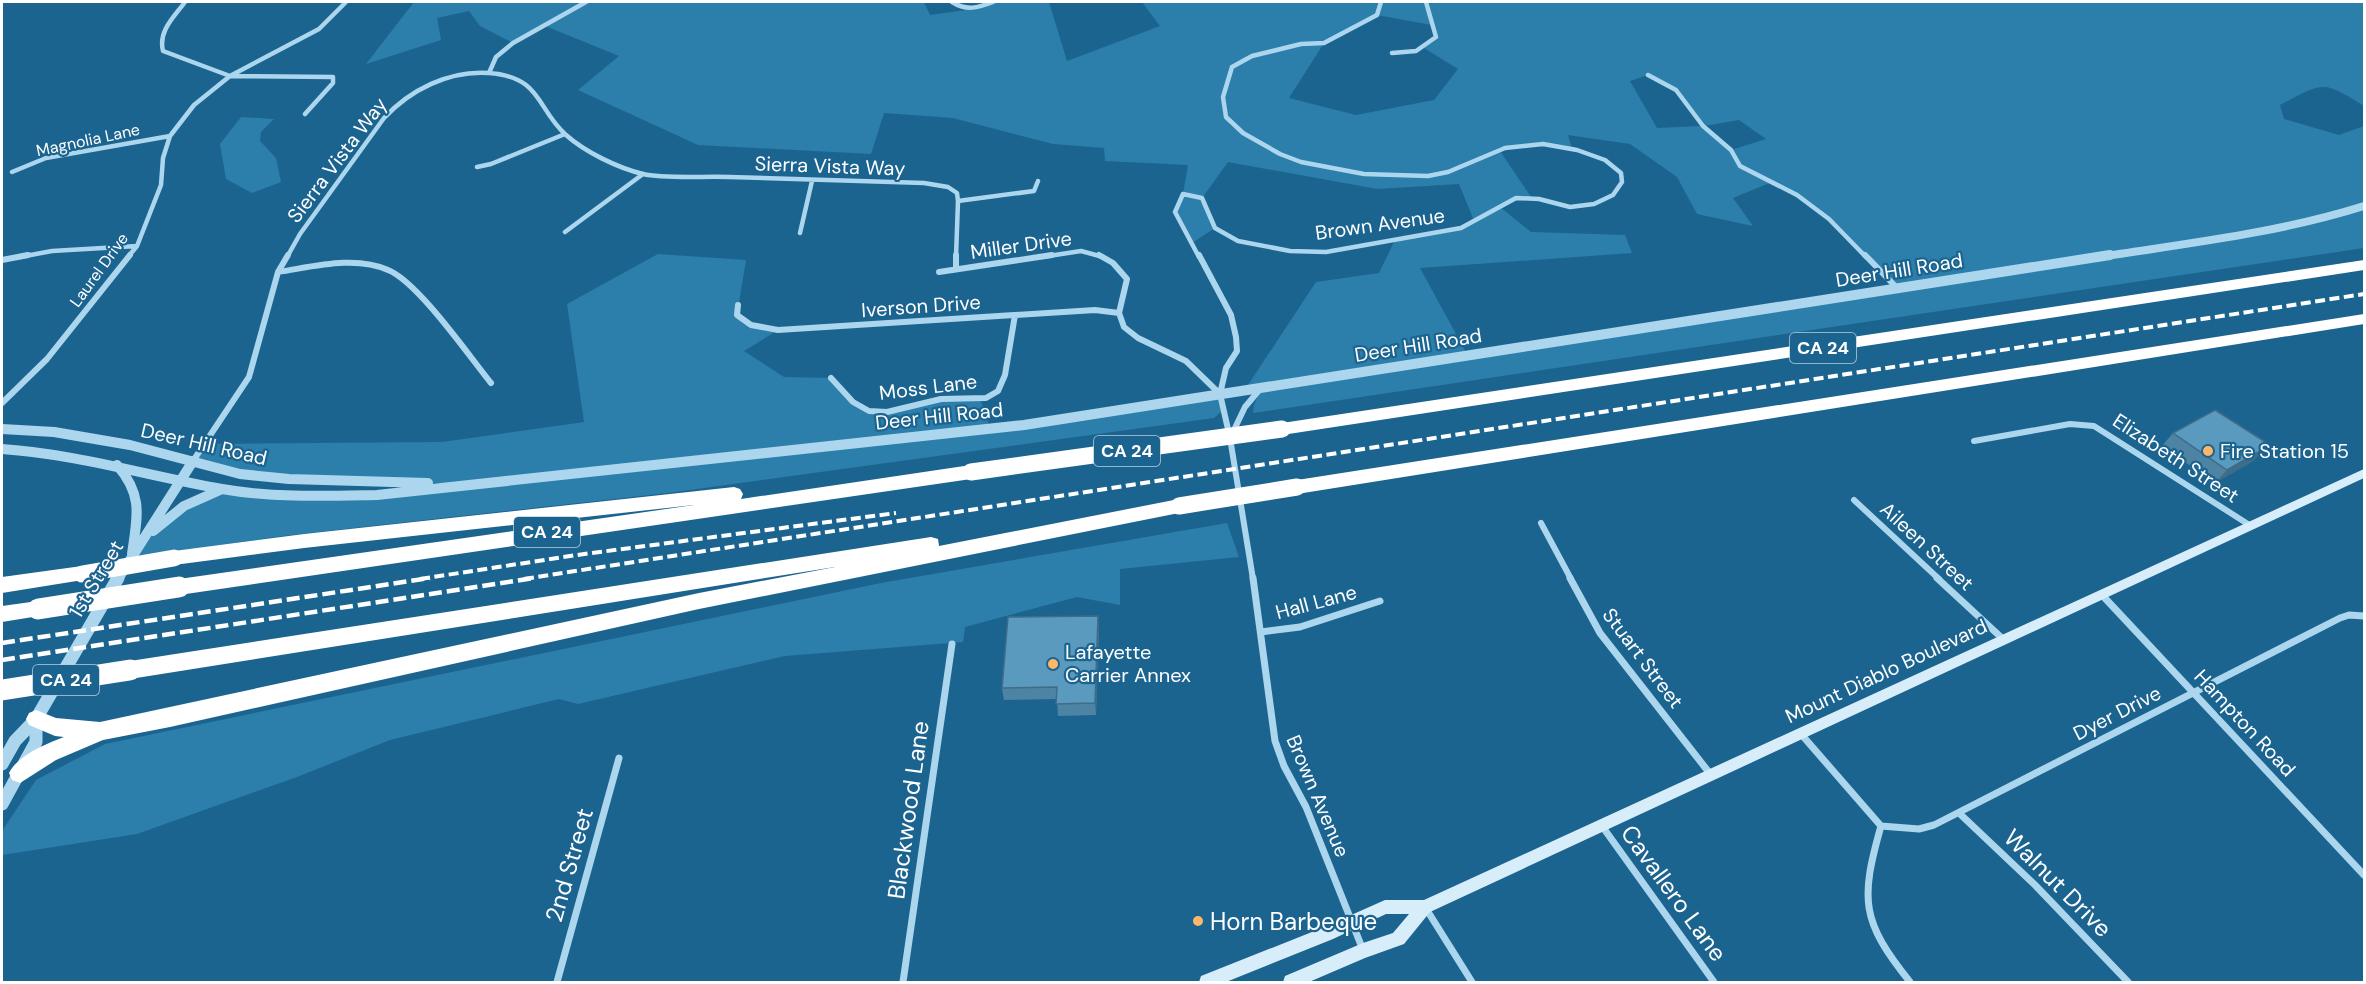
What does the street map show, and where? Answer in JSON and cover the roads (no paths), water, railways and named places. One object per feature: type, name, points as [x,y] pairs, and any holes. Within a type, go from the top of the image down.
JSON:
[{"type":"highway","name":"CA 24","points":[[2,614],[971,472],[1282,429],[2364,265]]},
{"type":"highway","points":[[11,769],[101,731],[170,718],[579,626],[1075,525],[1297,487],[2364,319]]},
{"type":"highway","points":[[2,585],[276,544],[664,501],[916,480]]},
{"type":"highway","name":"CA 24","points":[[2,690],[857,556],[1075,525]]},
{"type":"highway","points":[[36,720],[55,727],[101,731]]},
{"type":"main road","name":"Mount Diablo Boulevard","points":[[1206,982],[1327,934],[1385,907],[1425,907],[2364,473]]},
{"type":"main road","name":"Mount Diablo Boulevard","points":[[1291,982],[1363,951],[1398,939],[1425,907]]},
{"type":"street","points":[[186,2],[162,34],[160,44],[163,51],[230,76],[333,77],[333,83],[305,114]]},
{"type":"street","name":"Laurel Drive","points":[[2,403],[47,359],[137,246],[161,185],[163,158],[170,136],[194,105],[230,76],[319,28],[346,2]]},
{"type":"street","points":[[489,73],[496,57],[513,43],[586,2]]},
{"type":"street","points":[[952,2],[959,8],[973,9],[993,2]]},
{"type":"street","name":"Brown Avenue","points":[[1363,951],[1306,807],[1284,766],[1275,741],[1261,632],[1230,438],[1220,394],[1226,368],[1237,351],[1236,337],[1230,315],[1175,212],[1183,194],[1202,198],[1215,228],[1238,241],[1290,251],[1326,252],[1461,228],[1476,223],[1511,199],[1522,198],[1581,207],[1611,197],[1619,189],[1623,179],[1622,172],[1615,164],[1602,158],[1544,144],[1497,148],[1446,172],[1411,176],[1370,174],[1321,167],[1283,156],[1246,135],[1230,122],[1222,108],[1226,83],[1232,67],[1252,56],[1301,44],[1324,43],[1377,15],[1381,2]]},
{"type":"street","points":[[1392,53],[1407,55],[1424,48],[1436,37],[1426,2]]},
{"type":"street","name":"Sierra Vista Way","points":[[193,461],[249,377],[278,272],[300,234],[384,118],[400,101],[426,86],[460,75],[489,73],[515,79],[532,88],[565,134],[592,154],[642,174],[924,183],[948,187],[957,193],[958,201]]},
{"type":"street","points":[[1648,75],[1676,90],[1703,126],[1731,150],[1740,166],[1797,195],[1829,219],[1897,288]]},
{"type":"street","points":[[477,166],[491,164],[565,134]]},
{"type":"street","name":"Magnolia Lane","points":[[12,172],[46,158],[170,136]]},
{"type":"street","points":[[565,232],[642,174]]},
{"type":"street","points":[[800,233],[812,181]]},
{"type":"street","points":[[958,201],[1034,191],[1038,181]]},
{"type":"street","name":"Miller Drive","points":[[956,269],[958,201]]},
{"type":"street","name":"Deer Hill Road","points":[[2,449],[31,450],[117,465],[224,489],[280,497],[377,495],[1024,425],[2265,231],[2323,219],[2364,206]]},
{"type":"street","points":[[2,260],[52,251],[137,246]]},
{"type":"street","name":"Miller Drive","points":[[939,272],[1081,251],[1096,253],[1120,268],[1127,279],[1119,313]]},
{"type":"street","points":[[278,272],[333,265],[371,266],[390,270],[412,287],[491,382]]},
{"type":"street","name":"Iverson Drive","points":[[738,305],[737,315],[751,326],[778,330],[1095,310],[1119,313]]},
{"type":"street","points":[[1119,313],[1124,327],[1138,338],[1186,361],[1220,394]]},
{"type":"street","name":"Moss Lane","points":[[831,378],[854,404],[867,411],[886,412],[939,399],[980,399],[996,393],[1004,382],[1015,315]]},
{"type":"street","points":[[1230,438],[1245,407],[1262,388]]},
{"type":"street","name":"Elizabeth Street","points":[[1974,441],[2070,424],[2094,426],[2251,526]]},
{"type":"street","name":"Deer Hill Road","points":[[2,429],[54,432],[130,446],[240,474],[289,479],[383,483],[472,483]]},
{"type":"street","name":"1st Street","points":[[2,804],[15,741],[36,720],[138,546],[193,461]]},
{"type":"street","points":[[117,465],[133,486],[140,506],[131,558]]},
{"type":"street","points":[[138,546],[161,522],[184,504],[202,495],[224,489]]},
{"type":"street","name":"Aileen Street","points":[[1854,500],[2004,640]]},
{"type":"street","name":"Stuart Street","points":[[1541,523],[1600,633],[1712,775]]},
{"type":"street","name":"Hampton Road","points":[[2102,595],[2364,875]]},
{"type":"street","name":"Hall Lane","points":[[1261,632],[1300,627],[1380,601]]},
{"type":"street","name":"Dyer Drive","points":[[1881,826],[1919,829],[1934,825],[2340,618],[2349,615],[2364,616]]},
{"type":"street","name":"Blackwood Lane","points":[[903,982],[952,644]]},
{"type":"street","name":"1st Street","points":[[11,769],[36,742],[36,720]]},
{"type":"street","points":[[1801,734],[1881,826],[1867,874],[1865,901],[1868,917],[1886,951],[1910,982]]},
{"type":"street","name":"2nd Street","points":[[556,982],[620,758]]},
{"type":"street","name":"Walnut Drive","points":[[1959,813],[2042,892],[2128,982]]},
{"type":"street","name":"Cavallero Lane","points":[[1602,826],[1714,982]]},
{"type":"street","points":[[1425,907],[1472,982]]},
{"type":"railway","points":[[524,579],[2364,294]]},
{"type":"railway","points":[[420,579],[577,555],[896,513]]},
{"type":"railway","points":[[2,643],[430,578]]},
{"type":"railway","points":[[2,660],[534,578]]},
{"type":"place","name":"Fire Station 15","points":[[2208,451]]},
{"type":"place","name":"Lafayette Carrier Annex","points":[[1053,664]]},
{"type":"place","name":"Horn Barbeque","points":[[1198,921]]}]
